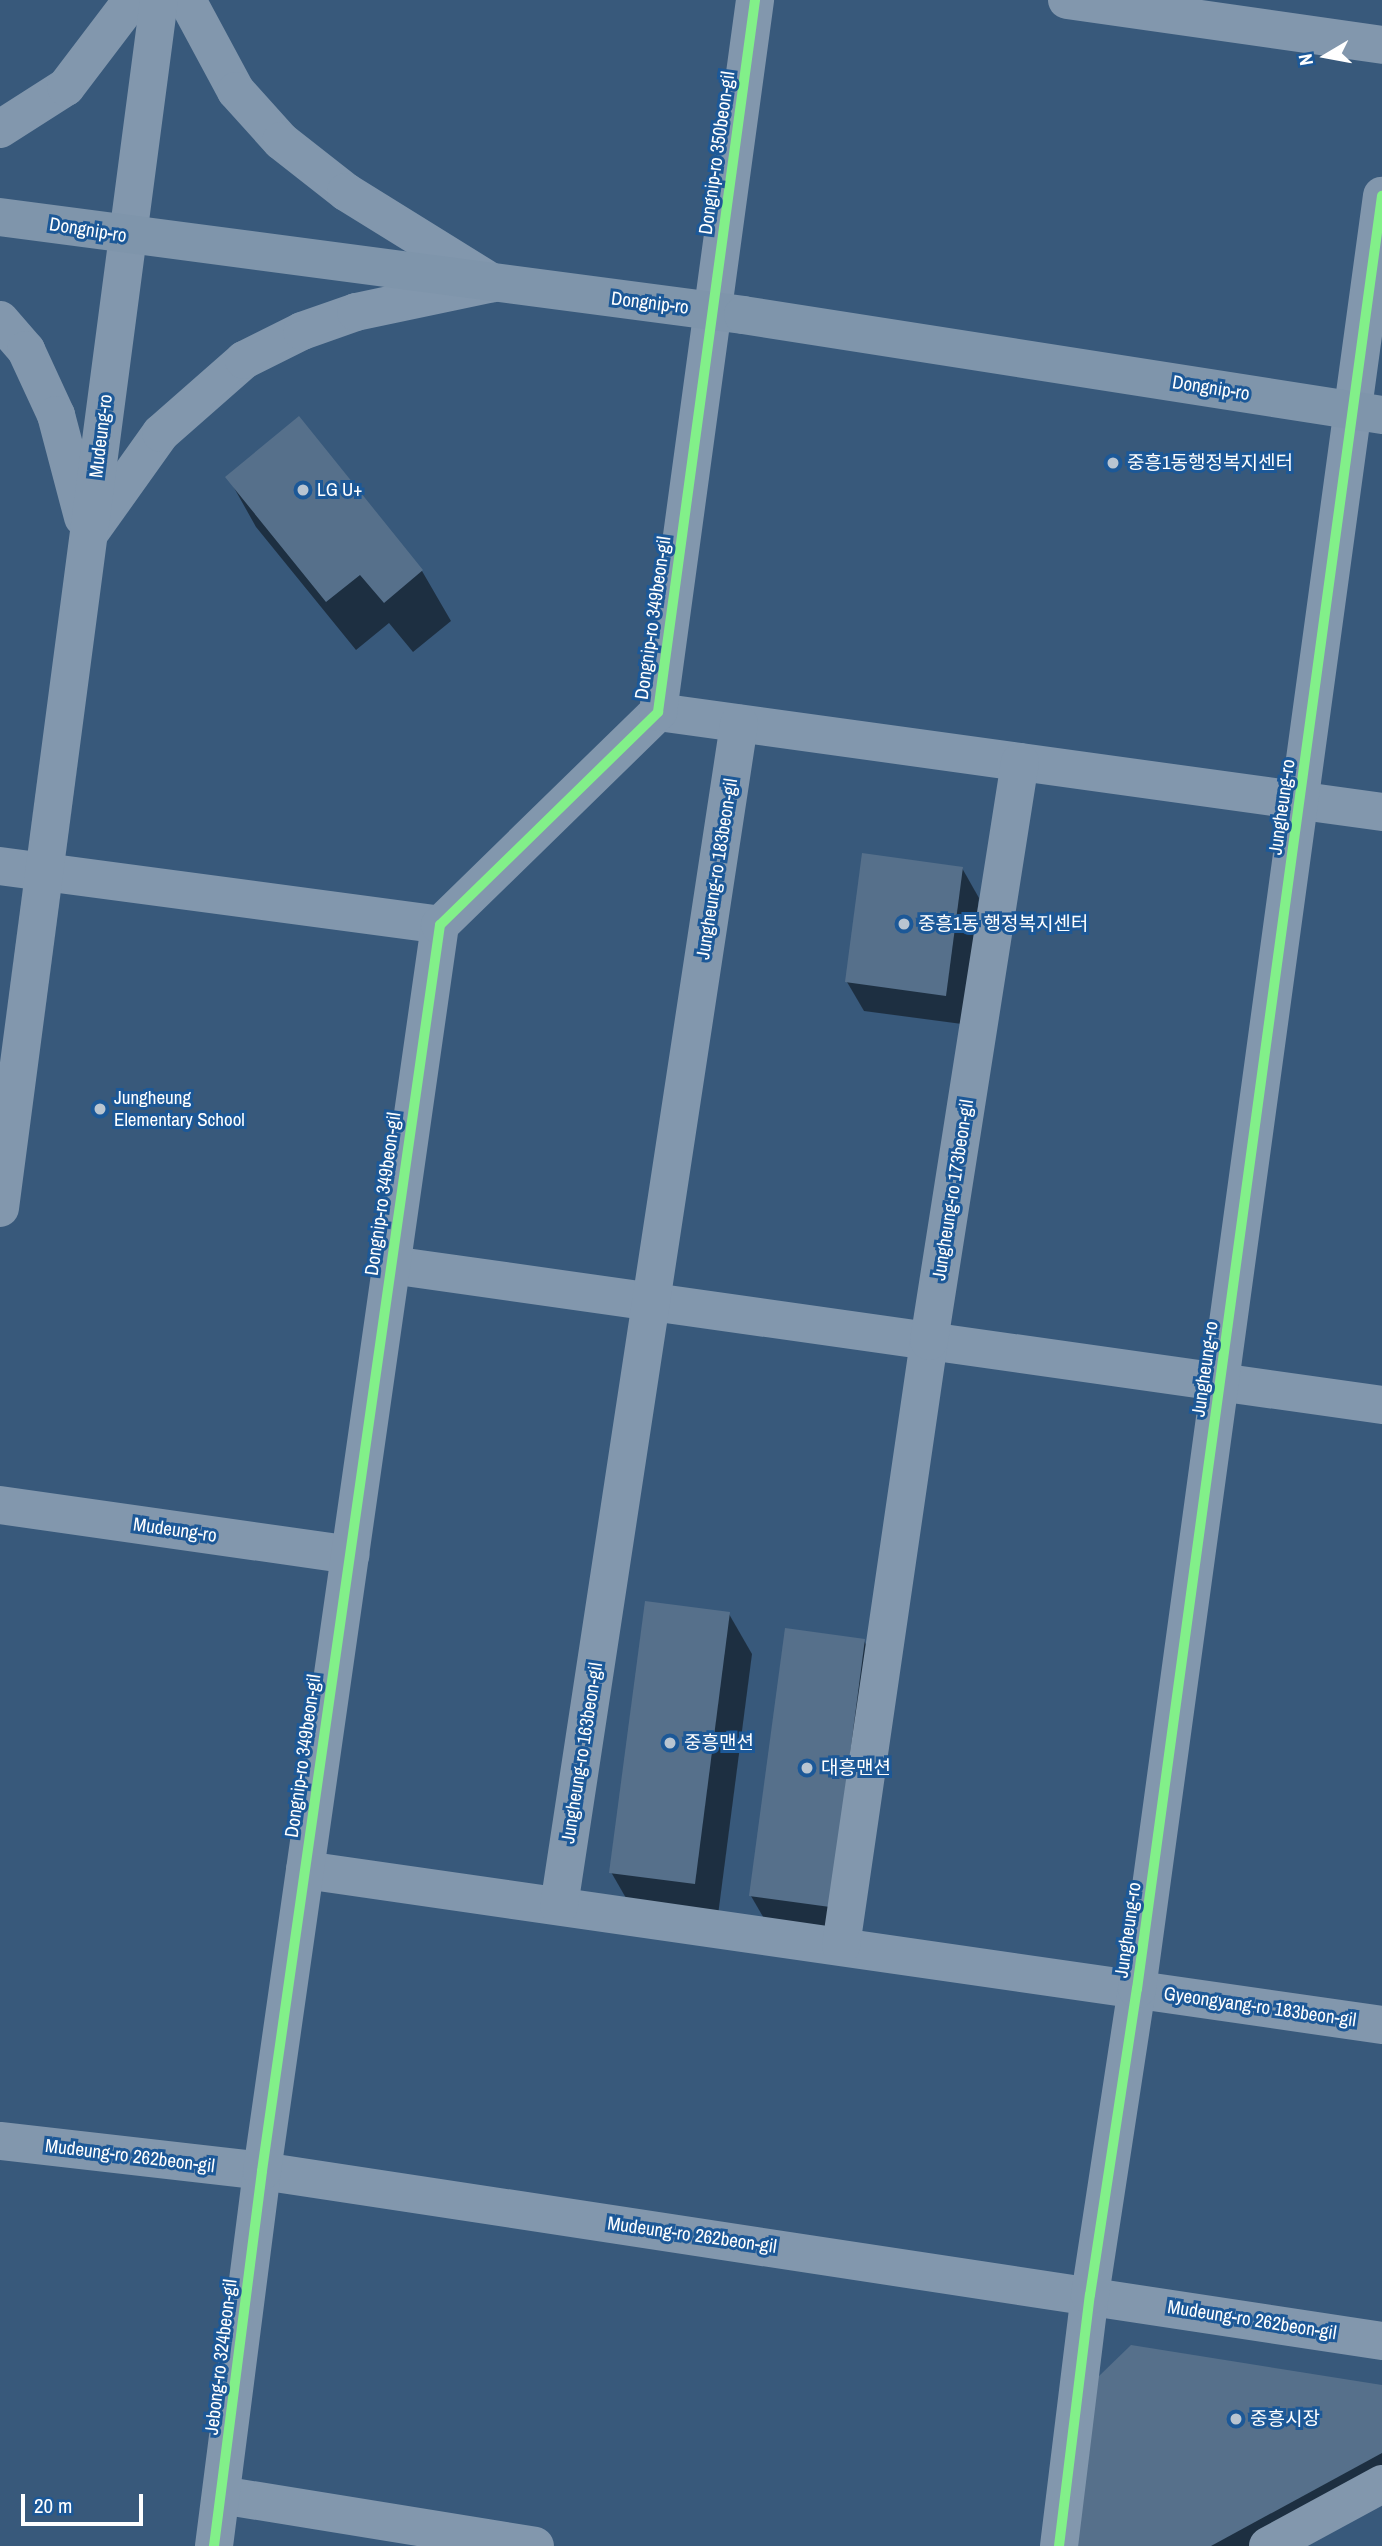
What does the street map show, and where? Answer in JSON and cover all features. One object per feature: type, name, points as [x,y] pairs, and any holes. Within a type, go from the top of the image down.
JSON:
[{"type":"main road","name":"Dongnip-ro","points":[[0,217],[127,237],[713,311],[1368,413]]},
{"type":"street","points":[[0,129],[66,87],[132,0]]},
{"type":"street","name":"Mudeung-ro","points":[[0,1209],[159,0]]},
{"type":"street","points":[[187,0],[236,91],[281,141],[346,192],[493,283]]},
{"type":"street","name":"Dongnip-ro 350beon-gil","points":[[713,311],[755,0]]},
{"type":"street","points":[[1066,0],[1382,45]]},
{"type":"street","name":"Jungheung-ro","points":[[1059,2546],[1090,2295],[1137,1989],[1301,801],[1368,413],[1382,196]]},
{"type":"street","points":[[88,536],[161,433],[244,360],[302,331],[356,312],[493,283]]},
{"type":"street","name":"Dongnip-ro 349beon-gil","points":[[261,2172],[440,925],[658,712],[713,311]]},
{"type":"street","points":[[0,320],[26,351],[56,415],[88,536]]},
{"type":"street","points":[[658,712],[1382,812]]},
{"type":"street","name":"Jungheung-ro 183beon-gil","points":[[651,1301],[739,723]]},
{"type":"street","name":"Jungheung-ro 173beon-gil","points":[[841,1946],[929,1341],[1020,762]]},
{"type":"street","points":[[0,866],[440,925]]},
{"type":"street","points":[[391,1265],[1382,1405]]},
{"type":"street","name":"Jungheung-ro 163beon-gil","points":[[559,1906],[651,1301]]},
{"type":"street","name":"Mudeung-ro","points":[[0,1505],[350,1555]]},
{"type":"street","points":[[305,1870],[1137,1989]]},
{"type":"street","name":"Gyeongyang-ro 183beon-gil","points":[[1137,1989],[1382,2025]]},
{"type":"street","name":"Mudeung-ro 262beon-gil","points":[[0,2141],[261,2172],[1382,2341]]},
{"type":"street","name":"Jebong-ro 324beon-gil","points":[[215,2546],[261,2172]]},
{"type":"street","points":[[1268,2546],[1382,2484]]},
{"type":"street","points":[[221,2495],[487,2542],[535,2546]]},
{"type":"building","points":[[299,416],[423,570],[384,603],[360,575],[326,602],[225,477]]},
{"type":"building","name":"중흥1동 행정복지센터","points":[[862,853],[963,867],[946,996],[845,982]]},
{"type":"building","name":"중흥맨션","points":[[645,1601],[730,1612],[695,1884],[609,1873]]},
{"type":"building","name":"대흥맨션","points":[[785,1628],[865,1639],[830,1907],[749,1896]]},
{"type":"building","name":"중흥시장","points":[[1131,2345],[1382,2385],[1382,2453],[1211,2546],[1068,2546],[1098,2377]]},
{"type":"cycle path","points":[[214,2546],[262,2171],[440,925],[658,712],[755,0]]},
{"type":"cycle path","points":[[1059,2546],[1090,2295],[1137,1989],[1382,196]]},
{"type":"place","name":"중흥1동행정복지센터","points":[[1113,463]]},
{"type":"place","name":"LG U+","points":[[303,490]]},
{"type":"place","name":"중흥1동 행정복지센터","points":[[904,924]]},
{"type":"place","name":"Jungheung Elementary School","points":[[100,1109]]},
{"type":"place","name":"중흥맨션","points":[[670,1743]]},
{"type":"place","name":"대흥맨션","points":[[807,1768]]},
{"type":"place","name":"중흥시장","points":[[1236,2419]]}]
